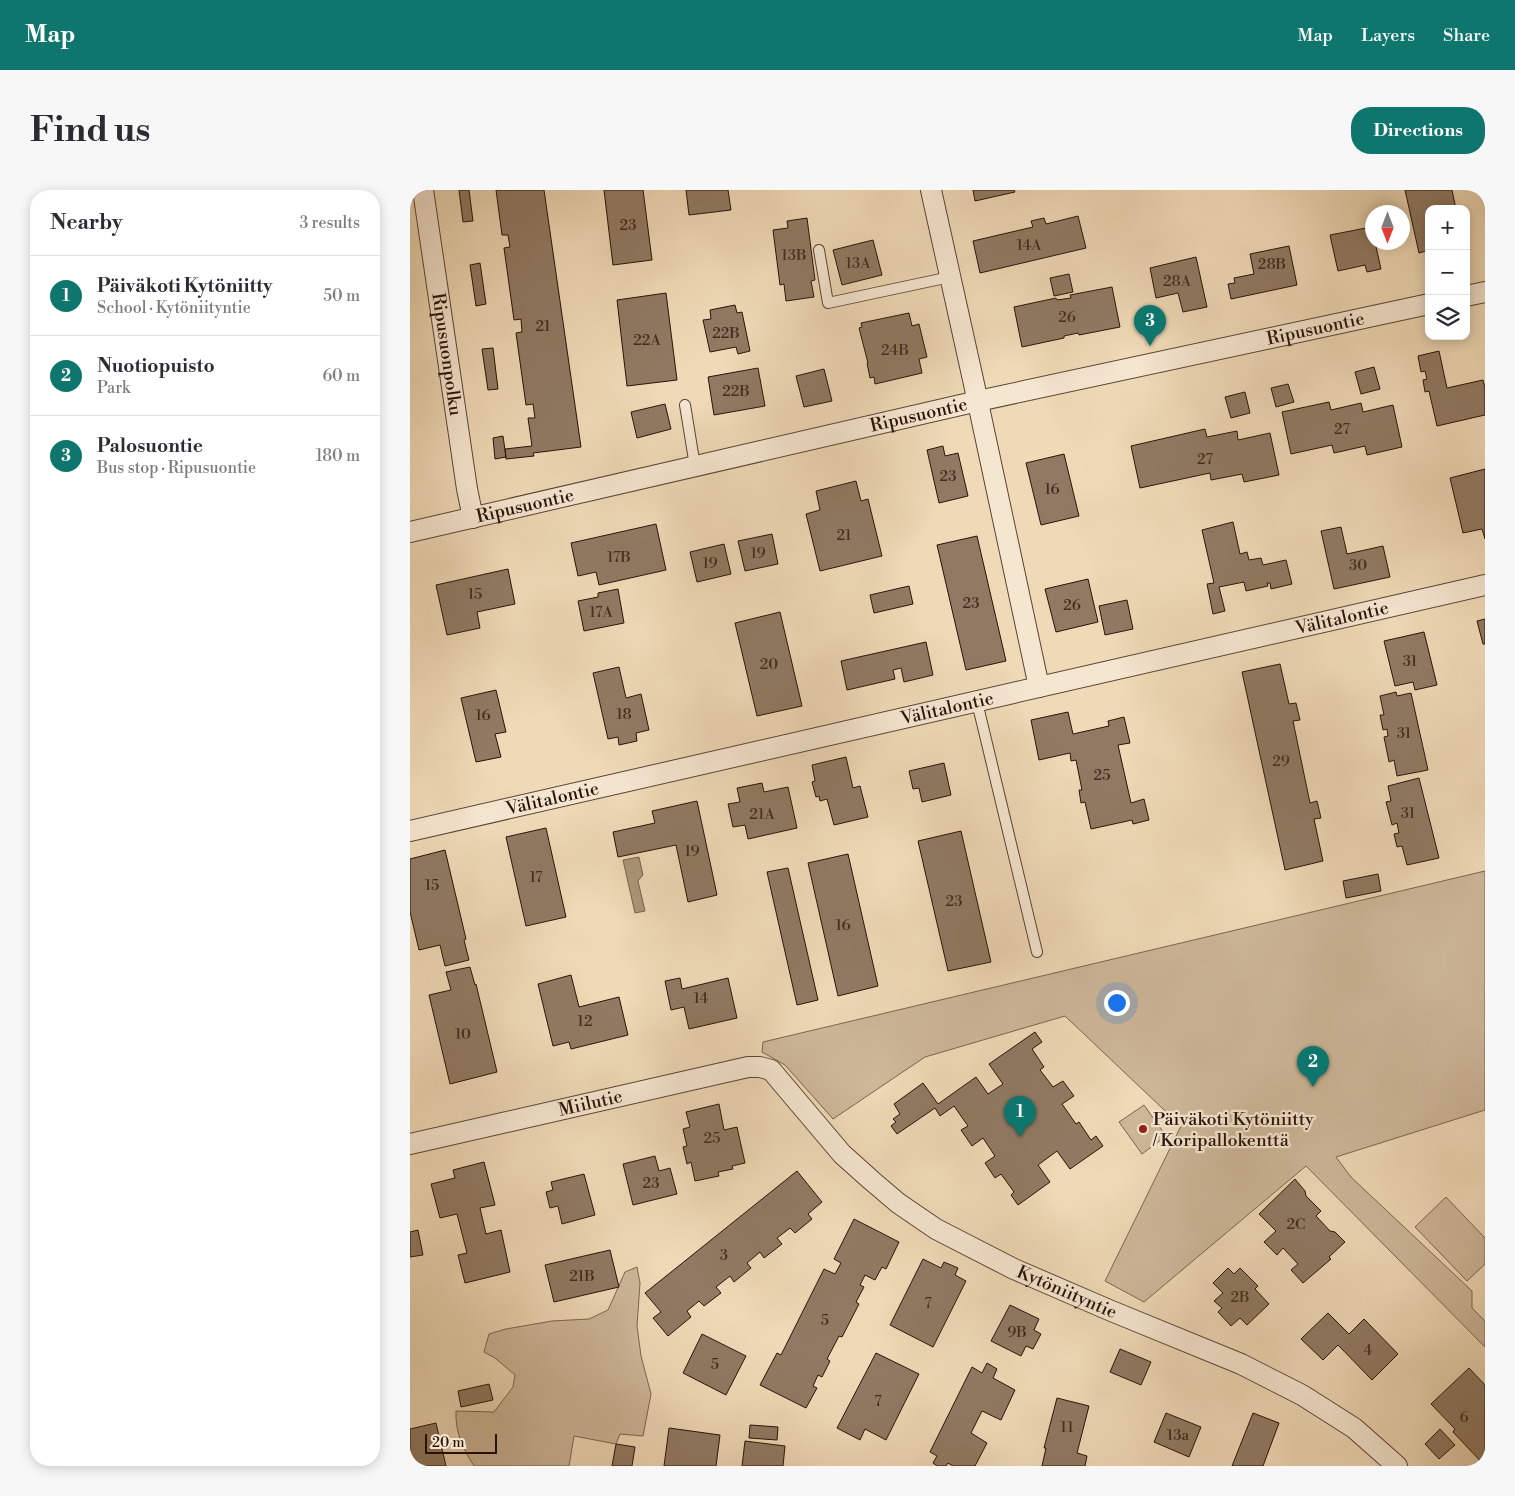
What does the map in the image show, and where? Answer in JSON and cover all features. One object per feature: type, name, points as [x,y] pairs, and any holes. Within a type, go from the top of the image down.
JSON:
[{"type":"street","name":"Ripusuonpolku","points":[[423,190],[467,489],[473,518]]},
{"type":"street","points":[[931,190],[1039,687]]},
{"type":"street","points":[[1470,295],[1485,292]]},
{"type":"street","name":"Ripusuontie","points":[[410,532],[978,401],[1425,305]]},
{"type":"street","name":"Välitalontie","points":[[410,831],[1485,585]]},
{"type":"street","name":"Miilutie","points":[[410,1144],[748,1067],[760,1067],[771,1070]]},
{"type":"street","name":"Kytöniityntie","points":[[771,1070],[842,1154],[898,1203],[936,1229],[1014,1269],[1241,1364],[1302,1395],[1354,1428],[1397,1466]]},
{"type":"lane","points":[[819,250],[828,303],[950,277]]},
{"type":"lane","points":[[685,405],[695,466]]},
{"type":"lane","points":[[977,702],[1037,952]]},
{"type":"shaded area","points":[[639,857],[643,875],[638,881],[645,911],[635,913],[623,860]]},
{"type":"shaded area","points":[[1485,871],[1485,1110],[1336,1157],[1351,1177],[1472,1291],[1472,1308],[1485,1321],[1485,1347],[1306,1166],[1144,1302],[1105,1281],[1181,1126],[1065,1016],[925,1057],[833,1119],[785,1065],[762,1052],[763,1042]]},
{"type":"shaded area","name":"Päiväkoti Kytöniitty / Koripallokenttä","points":[[1144,1105],[1166,1136],[1142,1154],[1119,1122]]},
{"type":"shaded area","points":[[1446,1197],[1485,1238],[1485,1264],[1467,1281],[1415,1227]]},
{"type":"shaded area","points":[[637,1267],[640,1283],[637,1326],[641,1356],[651,1394],[643,1436],[620,1434],[616,1444],[574,1436],[569,1466],[474,1466],[460,1440],[456,1411],[494,1412],[513,1387],[515,1375],[495,1358],[484,1352],[489,1334],[552,1321],[589,1319],[608,1310],[625,1272]]},
{"type":"building","points":[[459,190],[469,190],[473,221],[463,222]]},
{"type":"building","points":[[496,190],[544,190],[581,447],[533,453],[534,456],[506,459],[505,449],[532,446],[528,418],[535,418],[533,404],[526,405],[516,333],[522,332],[521,319],[514,320],[504,248],[510,247],[508,235],[502,235]]},
{"type":"building","points":[[604,190],[643,190],[652,260],[613,265]]},
{"type":"building","points":[[686,190],[728,190],[731,210],[689,215]]},
{"type":"building","points":[[973,190],[1014,190],[1015,192],[975,201]]},
{"type":"building","points":[[1405,190],[1452,190],[1455,205],[1425,205],[1425,251],[1419,253],[1410,205],[1408,205]]},
{"type":"building","points":[[1078,216],[1086,248],[980,273],[973,241],[1033,227],[1031,221],[1044,218],[1046,224]]},
{"type":"building","points":[[807,218],[815,280],[811,281],[814,297],[786,301],[784,284],[780,285],[773,230],[788,228],[787,221]]},
{"type":"building","points":[[1365,228],[1365,250],[1377,250],[1381,269],[1367,272],[1365,265],[1338,271],[1330,235]]},
{"type":"building","points":[[873,240],[882,275],[842,285],[833,250]]},
{"type":"building","points":[[1289,246],[1297,285],[1231,299],[1228,284],[1235,283],[1234,278],[1254,274],[1250,254]]},
{"type":"building","points":[[1196,257],[1207,307],[1183,312],[1178,293],[1156,298],[1150,268]]},
{"type":"building","points":[[480,263],[486,304],[476,306],[470,265]]},
{"type":"building","points":[[1069,274],[1073,292],[1054,296],[1050,278]]},
{"type":"building","points":[[1112,287],[1120,327],[1079,335],[1078,333],[1022,347],[1014,307],[1056,298],[1057,300],[1071,298],[1070,295]]},
{"type":"building","points":[[666,293],[677,380],[627,386],[617,300]]},
{"type":"building","points":[[735,305],[737,313],[742,312],[750,351],[738,354],[736,347],[710,352],[703,320],[711,319],[710,310]]},
{"type":"building","points":[[909,313],[912,326],[919,324],[927,357],[919,359],[922,373],[875,384],[874,377],[870,378],[859,328],[862,327],[861,323]]},
{"type":"building","points":[[493,348],[498,389],[488,390],[482,349]]},
{"type":"building","points":[[1439,351],[1447,388],[1483,380],[1485,388],[1485,415],[1437,426],[1429,391],[1425,392],[1423,380],[1427,379],[1425,371],[1421,372],[1418,356]]},
{"type":"building","points":[[1374,367],[1380,389],[1361,394],[1355,372]]},
{"type":"building","points":[[758,368],[765,406],[714,415],[708,377]]},
{"type":"building","points":[[824,369],[832,401],[804,407],[796,376]]},
{"type":"building","points":[[1288,384],[1294,402],[1276,407],[1271,388]]},
{"type":"building","points":[[1245,392],[1250,413],[1231,418],[1225,397]]},
{"type":"building","points":[[1329,402],[1331,410],[1361,403],[1363,412],[1393,405],[1402,447],[1367,455],[1365,446],[1334,453],[1332,445],[1291,454],[1282,412]]},
{"type":"building","points":[[665,404],[671,429],[637,438],[631,412]]},
{"type":"building","points":[[1205,429],[1207,437],[1237,431],[1238,440],[1270,433],[1279,475],[1244,482],[1242,474],[1211,480],[1210,473],[1140,488],[1131,446]]},
{"type":"building","points":[[503,436],[506,457],[495,459],[493,438]]},
{"type":"building","points":[[943,446],[945,456],[958,453],[968,496],[939,503],[927,450]]},
{"type":"building","points":[[1064,454],[1079,516],[1041,525],[1026,463]]},
{"type":"building","points":[[1485,469],[1485,539],[1482,529],[1463,533],[1450,478]]},
{"type":"building","points":[[856,481],[861,501],[868,499],[882,556],[820,571],[806,514],[820,510],[816,491]]},
{"type":"building","points":[[1233,522],[1240,554],[1247,552],[1249,560],[1261,558],[1263,565],[1286,560],[1292,584],[1271,589],[1270,583],[1267,583],[1268,586],[1246,591],[1244,582],[1219,587],[1225,611],[1213,614],[1207,584],[1214,583],[1202,530]]},
{"type":"building","points":[[656,524],[666,570],[599,585],[596,572],[578,576],[571,543]]},
{"type":"building","points":[[1341,527],[1347,554],[1383,546],[1390,577],[1334,589],[1321,531]]},
{"type":"building","points":[[772,534],[778,564],[745,571],[738,541]]},
{"type":"building","points":[[977,536],[1006,661],[966,670],[937,545]]},
{"type":"building","points":[[724,544],[731,574],[697,582],[690,552]]},
{"type":"building","points":[[508,569],[515,604],[477,612],[480,628],[447,635],[436,585]]},
{"type":"building","points":[[1088,579],[1098,622],[1056,632],[1045,589]]},
{"type":"building","points":[[909,586],[913,604],[874,613],[870,595]]},
{"type":"building","points":[[618,589],[624,623],[584,631],[578,601],[598,597],[598,593]]},
{"type":"building","points":[[1127,600],[1133,629],[1105,635],[1099,606]]},
{"type":"building","points":[[780,612],[802,706],[757,716],[735,623]]},
{"type":"building","points":[[1485,619],[1485,644],[1483,644],[1477,621]]},
{"type":"building","points":[[1424,632],[1437,685],[1415,690],[1413,682],[1395,686],[1384,641]]},
{"type":"building","points":[[926,642],[933,675],[904,682],[901,668],[893,670],[895,679],[847,690],[841,661]]},
{"type":"building","points":[[1280,664],[1289,704],[1296,703],[1300,720],[1293,721],[1310,803],[1317,801],[1321,818],[1314,819],[1323,861],[1285,870],[1242,672]]},
{"type":"building","points":[[619,667],[626,698],[641,694],[649,730],[636,733],[637,741],[619,745],[618,737],[608,739],[593,673]]},
{"type":"building","points":[[496,690],[506,732],[495,734],[501,757],[476,762],[461,698]]},
{"type":"building","points":[[1396,692],[1397,696],[1411,693],[1428,770],[1397,776],[1394,760],[1389,762],[1384,737],[1388,736],[1387,729],[1383,730],[1380,715],[1384,715],[1380,696]]},
{"type":"building","points":[[1068,712],[1073,734],[1109,726],[1108,721],[1124,717],[1130,743],[1118,745],[1131,803],[1144,799],[1149,820],[1133,824],[1132,820],[1091,829],[1085,802],[1081,803],[1079,790],[1082,790],[1076,760],[1071,761],[1070,753],[1039,760],[1031,720]]},
{"type":"building","points":[[846,757],[853,788],[860,786],[868,817],[834,825],[827,799],[820,801],[819,796],[816,797],[812,782],[815,781],[812,765]]},
{"type":"building","points":[[944,763],[951,795],[922,802],[919,788],[913,789],[909,771]]},
{"type":"building","points":[[1419,778],[1439,858],[1407,865],[1402,846],[1397,847],[1394,834],[1399,833],[1397,823],[1392,825],[1386,802],[1391,801],[1388,786]]},
{"type":"building","points":[[762,783],[764,792],[788,787],[797,828],[748,839],[745,825],[733,827],[728,804],[740,802],[737,788]]},
{"type":"building","points":[[697,801],[717,895],[688,902],[676,845],[618,857],[613,832],[655,823],[652,811]]},
{"type":"building","points":[[546,828],[566,917],[526,926],[506,837]]},
{"type":"building","points":[[961,831],[991,962],[948,971],[918,841]]},
{"type":"building","points":[[445,850],[466,939],[464,940],[469,960],[445,966],[440,945],[419,950],[410,912],[410,859]]},
{"type":"building","points":[[848,854],[878,986],[838,996],[808,863]]},
{"type":"building","points":[[788,868],[818,1000],[797,1005],[767,872]]},
{"type":"building","points":[[1378,874],[1381,891],[1346,898],[1343,881]]},
{"type":"building","points":[[470,967],[476,984],[497,1072],[450,1084],[429,995],[451,990],[446,972]]},
{"type":"building","points":[[571,975],[579,1007],[619,997],[628,1035],[571,1049],[569,1042],[553,1046],[538,984]]},
{"type":"building","points":[[680,978],[682,989],[728,978],[737,1018],[689,1029],[684,1007],[671,1010],[665,981]]},
{"type":"building","points":[[1035,1032],[1042,1042],[1032,1049],[1044,1067],[1040,1070],[1053,1087],[1063,1081],[1074,1096],[1062,1104],[1076,1124],[1079,1122],[1091,1140],[1096,1136],[1103,1146],[1070,1169],[1057,1151],[1038,1165],[1050,1182],[1018,1205],[1011,1195],[1014,1192],[1001,1174],[995,1178],[985,1163],[995,1156],[983,1138],[972,1146],[961,1130],[968,1126],[954,1106],[940,1116],[935,1108],[897,1134],[891,1126],[896,1122],[893,1119],[900,1114],[894,1104],[923,1083],[938,1104],[976,1077],[988,1094],[1003,1084],[989,1064]]},
{"type":"building","points":[[719,1104],[724,1130],[737,1127],[745,1163],[732,1166],[733,1169],[718,1172],[719,1176],[695,1181],[691,1162],[687,1164],[683,1147],[687,1146],[683,1129],[690,1127],[686,1112]]},
{"type":"building","points":[[655,1156],[659,1171],[670,1168],[677,1194],[633,1205],[623,1164]]},
{"type":"building","points":[[484,1162],[495,1205],[480,1208],[486,1234],[501,1230],[510,1272],[465,1283],[458,1255],[467,1253],[457,1214],[440,1218],[431,1184],[455,1178],[453,1170]]},
{"type":"building","points":[[797,1171],[822,1202],[808,1214],[812,1219],[795,1233],[790,1228],[777,1238],[782,1244],[764,1258],[760,1252],[747,1263],[751,1268],[734,1282],[730,1276],[716,1287],[721,1293],[704,1306],[699,1301],[687,1311],[691,1317],[668,1336],[653,1318],[661,1312],[645,1293]]},
{"type":"building","points":[[584,1174],[595,1215],[562,1224],[558,1206],[550,1208],[546,1192],[553,1190],[551,1182]]},
{"type":"building","points":[[1295,1179],[1305,1191],[1306,1196],[1321,1211],[1316,1216],[1330,1231],[1335,1232],[1345,1242],[1329,1257],[1331,1259],[1303,1283],[1291,1270],[1298,1264],[1283,1248],[1277,1255],[1264,1242],[1276,1231],[1259,1214]]},
{"type":"building","points":[[854,1219],[899,1242],[886,1269],[882,1267],[875,1280],[865,1275],[860,1285],[864,1287],[856,1302],[859,1304],[842,1337],[839,1336],[827,1359],[830,1361],[822,1377],[818,1375],[813,1386],[817,1388],[806,1408],[760,1385],[777,1353],[781,1355],[824,1269],[835,1274],[841,1263],[834,1259]]},
{"type":"building","points":[[418,1230],[423,1255],[410,1257],[410,1232]]},
{"type":"building","points":[[610,1250],[619,1287],[554,1302],[545,1265]]},
{"type":"building","points":[[923,1259],[941,1268],[944,1262],[958,1268],[955,1275],[966,1281],[933,1347],[890,1325]]},
{"type":"building","points":[[1228,1268],[1234,1274],[1240,1268],[1258,1286],[1255,1289],[1269,1304],[1247,1325],[1240,1318],[1231,1326],[1218,1312],[1222,1308],[1214,1301],[1223,1293],[1213,1283]]},
{"type":"building","points":[[1010,1305],[1039,1319],[1034,1330],[1041,1334],[1033,1349],[1026,1346],[1021,1356],[991,1341]]},
{"type":"building","points":[[1328,1313],[1349,1334],[1364,1319],[1398,1354],[1372,1380],[1338,1345],[1323,1360],[1301,1339]]},
{"type":"building","points":[[702,1334],[746,1356],[726,1395],[683,1373]]},
{"type":"building","points":[[1120,1349],[1151,1362],[1141,1385],[1110,1372]]},
{"type":"building","points":[[876,1353],[919,1374],[886,1440],[865,1429],[860,1440],[837,1428]]},
{"type":"building","points":[[987,1363],[997,1369],[993,1378],[1015,1390],[1001,1420],[982,1411],[971,1433],[987,1443],[975,1466],[953,1466],[948,1463],[946,1466],[937,1466],[933,1463],[937,1456],[930,1452],[972,1367],[982,1373]]},
{"type":"building","points":[[1469,1368],[1485,1385],[1485,1466],[1453,1432],[1455,1429],[1431,1404]]},
{"type":"building","points":[[489,1384],[493,1400],[461,1407],[458,1391]]},
{"type":"building","points":[[1057,1398],[1089,1406],[1077,1453],[1087,1456],[1085,1466],[1042,1466],[1046,1448],[1044,1448]]},
{"type":"building","points":[[1166,1413],[1201,1427],[1189,1457],[1154,1442]]},
{"type":"building","points":[[1253,1413],[1279,1423],[1263,1466],[1232,1466]]},
{"type":"building","points":[[436,1423],[446,1466],[410,1466],[410,1429]]},
{"type":"building","points":[[750,1425],[778,1427],[777,1440],[749,1438]]},
{"type":"building","points":[[669,1428],[720,1435],[716,1466],[664,1466]]},
{"type":"building","points":[[1440,1429],[1455,1445],[1439,1459],[1425,1444]]},
{"type":"building","points":[[745,1441],[785,1446],[783,1466],[742,1466]]},
{"type":"building","points":[[616,1444],[635,1447],[632,1466],[612,1466]]},
{"type":"place","name":"Palosuontie","points":[[1150,346]]},
{"type":"place","name":"Nuotiopuisto","points":[[1313,1087]]},
{"type":"place","name":"Päiväkoti Kytöniitty / Koripallokenttä","points":[[1143,1129]]},
{"type":"place","name":"Päiväkoti Kytöniitty","points":[[1020,1137]]}]
